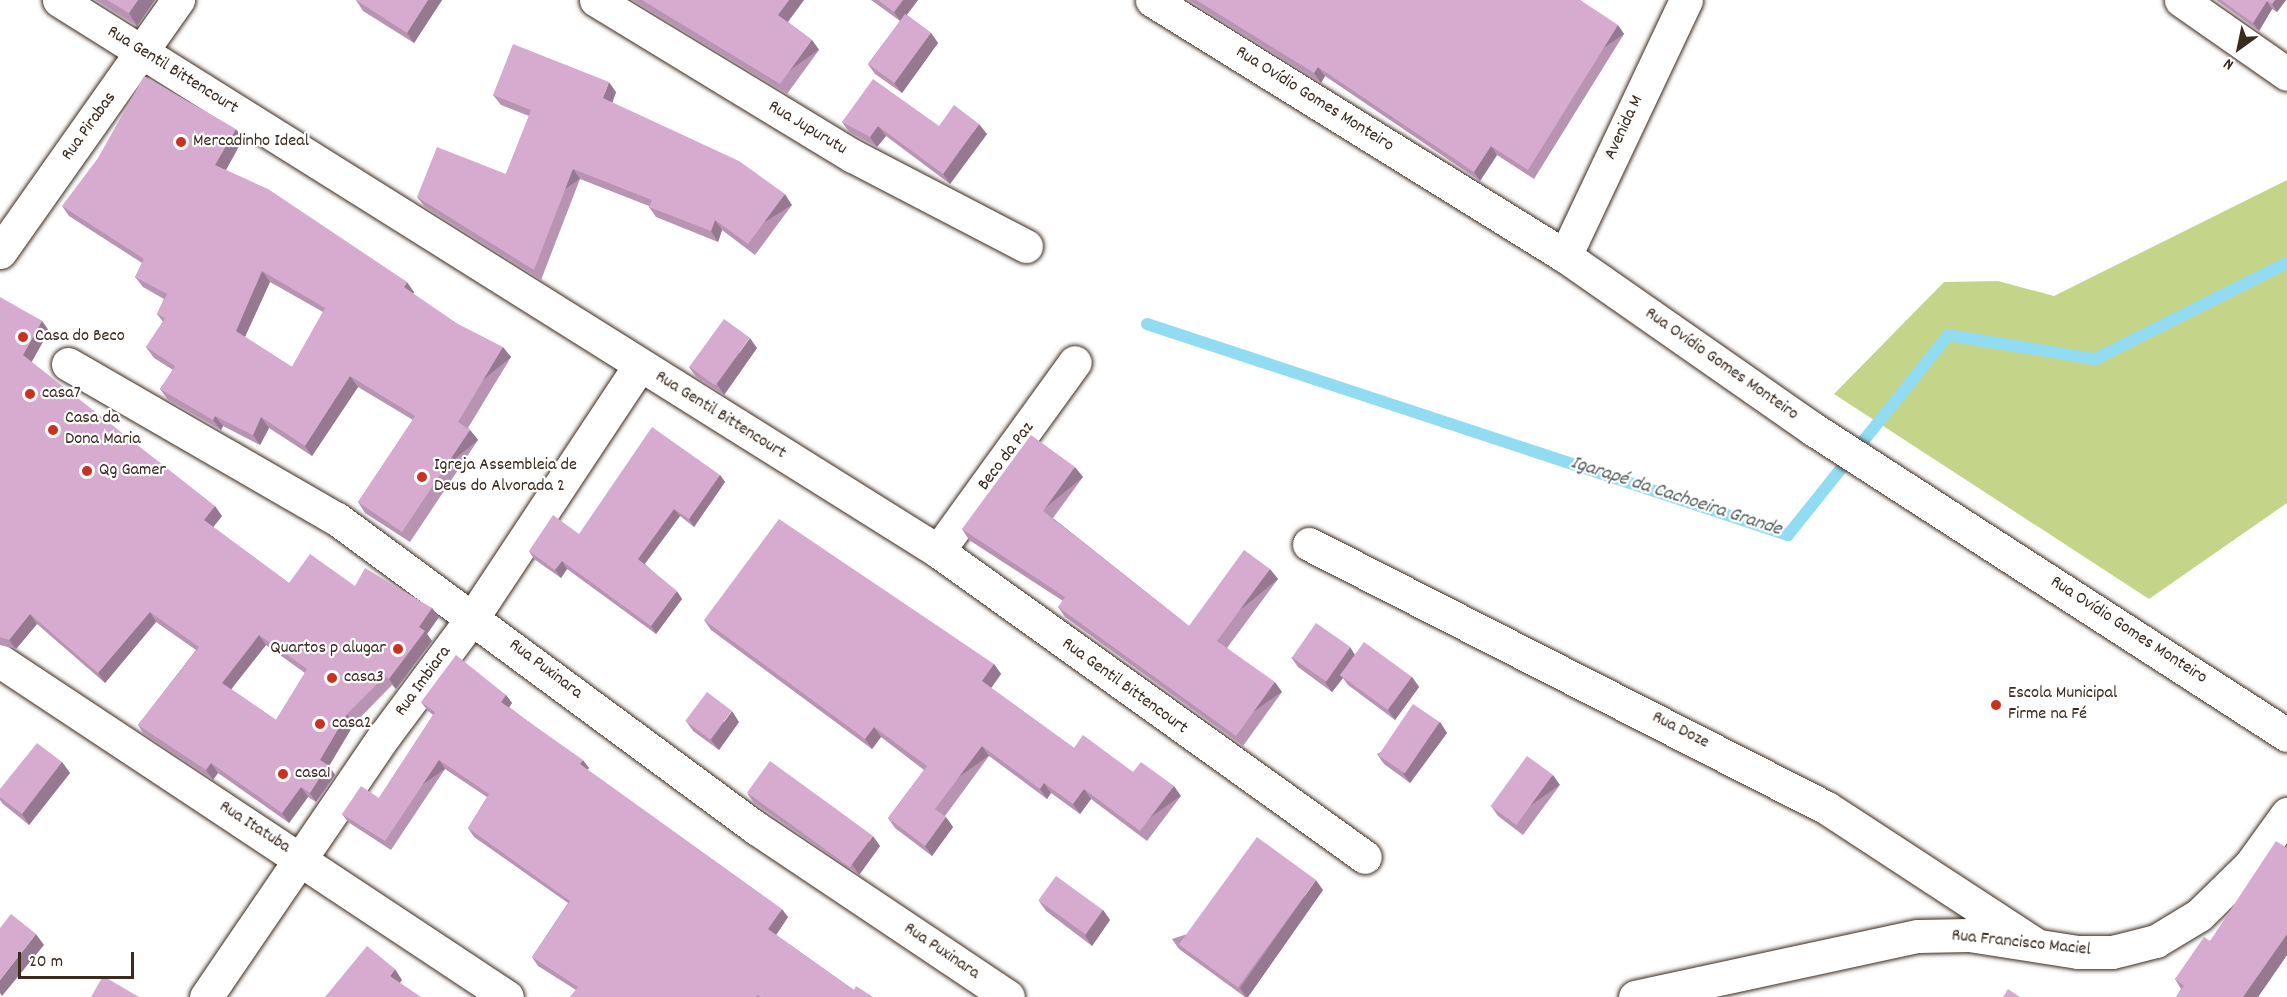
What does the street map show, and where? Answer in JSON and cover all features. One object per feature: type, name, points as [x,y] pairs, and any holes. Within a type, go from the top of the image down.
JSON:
[{"type":"street","name":"Rua Gentil Bittencourt","points":[[59,0],[639,366],[938,551],[1365,857]]},
{"type":"street","name":"Rua Pirabas","points":[[0,252],[144,53],[178,0]]},
{"type":"street","name":"Rua Jupurutu","points":[[596,0],[853,156],[1026,246]]},
{"type":"street","name":"Rua Ovídio Gomes Monteiro","points":[[1152,0],[1565,256],[1813,429],[2287,735]]},
{"type":"street","points":[[2181,0],[2287,74]]},
{"type":"street","name":"Avenida M","points":[[1565,256],[1682,1]]},
{"type":"street","name":"Beco da Paz","points":[[938,551],[1075,362]]},
{"type":"street","name":"Rua Puxinara","points":[[68,364],[337,519],[474,616],[756,828],[1008,997]]},
{"type":"street","name":"Rua Imbiara","points":[[206,997],[474,616],[639,366]]},
{"type":"street","name":"Rua Doze","points":[[1309,544],[1827,808],[2035,944]]},
{"type":"street","name":"Rua Itatuba","points":[[0,661],[507,997]]},
{"type":"street","name":"Rua Francisco Maciel","points":[[1635,997],[1918,936],[1969,935],[2112,952],[2156,942],[2199,915],[2251,864],[2287,814]]},
{"type":"green space","points":[[2287,180],[2287,503],[2149,599],[1834,394],[1944,282],[1998,281],[2054,296]]},
{"type":"building","points":[[107,0],[138,0],[129,13]]},
{"type":"building","points":[[356,0],[428,0],[407,33]]},
{"type":"building","points":[[642,0],[789,0],[778,15],[812,40],[780,84]]},
{"type":"building","points":[[878,0],[903,0],[894,12]]},
{"type":"building","points":[[1196,0],[1580,0],[1618,25],[1528,170],[1491,146],[1474,172],[1318,67],[1314,73]]},
{"type":"building","points":[[2221,0],[2275,0],[2272,4],[2267,1],[2253,23]]},
{"type":"building","points":[[905,14],[931,33],[894,83],[869,64]]},
{"type":"building","points":[[513,44],[609,82],[603,98],[739,161],[785,194],[748,244],[715,220],[711,231],[649,207],[652,200],[573,169],[534,270],[417,197],[437,147],[506,174],[531,110],[493,95]]},
{"type":"building","points":[[144,76],[236,129],[215,165],[268,189],[407,282],[404,287],[456,323],[503,347],[458,422],[470,430],[402,532],[358,502],[415,416],[350,376],[305,446],[261,417],[253,435],[215,416],[213,420],[160,389],[175,366],[146,347],[165,318],[157,314],[167,294],[135,277],[144,259],[62,206],[98,158]],"holes":[[[262,271],[325,308],[292,367],[236,331]]]},
{"type":"building","points":[[873,79],[939,126],[954,105],[979,124],[943,174],[878,126],[870,137],[842,122]]},
{"type":"building","points":[[0,297],[42,321],[23,355],[215,506],[204,520],[289,583],[310,554],[355,586],[365,568],[432,608],[419,627],[425,631],[389,679],[385,676],[347,714],[320,760],[328,765],[310,793],[301,787],[282,813],[211,763],[206,770],[138,725],[199,647],[150,612],[98,673],[30,614],[9,640],[0,637]],"holes":[[[259,635],[307,669],[276,720],[222,683]]]},
{"type":"building","points":[[724,319],[750,338],[715,386],[689,367]]},
{"type":"building","points":[[652,427],[720,475],[689,519],[674,509],[638,559],[677,591],[651,626],[562,561],[555,570],[529,551],[553,515],[579,534]]},
{"type":"building","points":[[1031,435],[1075,467],[1043,511],[1189,626],[1244,550],[1270,569],[1217,641],[1275,682],[1236,736],[1058,607],[1065,597],[962,529]]},
{"type":"building","points":[[779,519],[994,664],[982,681],[1074,748],[1083,735],[1133,772],[1141,762],[1174,786],[1140,831],[1084,789],[1073,804],[1044,783],[1040,789],[982,746],[935,809],[946,817],[925,846],[888,818],[927,766],[874,727],[865,739],[704,620]]},
{"type":"building","points":[[1316,623],[1350,647],[1326,681],[1292,657]]},
{"type":"building","points":[[1364,642],[1412,677],[1388,710],[1340,675]]},
{"type":"building","points":[[456,655],[506,695],[501,702],[583,760],[580,764],[782,909],[768,929],[854,990],[856,986],[873,997],[761,997],[757,995],[756,997],[570,997],[578,987],[532,957],[570,901],[468,828],[489,794],[439,760],[385,841],[342,814],[361,786],[379,798],[435,712],[421,702]]},
{"type":"building","points":[[707,692],[732,711],[710,739],[685,721]]},
{"type":"building","points":[[1413,704],[1440,722],[1405,773],[1378,755]]},
{"type":"building","points":[[37,743],[62,762],[22,814],[0,797],[0,789]]},
{"type":"building","points":[[1527,756],[1553,775],[1516,825],[1491,806]]},
{"type":"building","points":[[770,761],[873,836],[850,867],[747,793]]},
{"type":"building","points":[[1257,837],[1316,880],[1238,988],[1179,945]]},
{"type":"building","points":[[2276,841],[2287,848],[2287,934],[2243,997],[2176,997],[2184,986],[2175,979],[2204,937],[2210,941]]},
{"type":"building","points":[[1056,876],[1103,910],[1085,934],[1038,900]]},
{"type":"building","points":[[11,914],[36,934],[0,980],[0,928]]},
{"type":"building","points":[[367,946],[395,969],[390,976],[421,997],[325,997]]},
{"type":"building","points":[[103,976],[139,997],[91,997]]},
{"type":"building","points":[[2008,989],[2020,997],[2003,997]]},
{"type":"waterway","name":"Igarapé da Cachoeira Grande","points":[[1147,324],[1788,535],[1948,335],[2095,359],[2287,263]]},
{"type":"place","name":"Mercadinho Ideal","points":[[181,142]]},
{"type":"place","name":"Casa do Beco","points":[[23,337]]},
{"type":"place","name":"casa7","points":[[30,394]]},
{"type":"place","name":"Casa da Dona Maria","points":[[53,430]]},
{"type":"place","name":"Qg Gamer","points":[[87,471]]},
{"type":"place","name":"Igreja Assembleia de Deus do Alvorada 2","points":[[422,477]]},
{"type":"place","name":"Quartos p alugar","points":[[398,649]]},
{"type":"place","name":"casa3","points":[[332,678]]},
{"type":"place","name":"Escola Municipal Firme na Fé","points":[[1996,705]]},
{"type":"place","name":"casa2","points":[[320,724]]},
{"type":"place","name":"casa1","points":[[283,774]]}]
